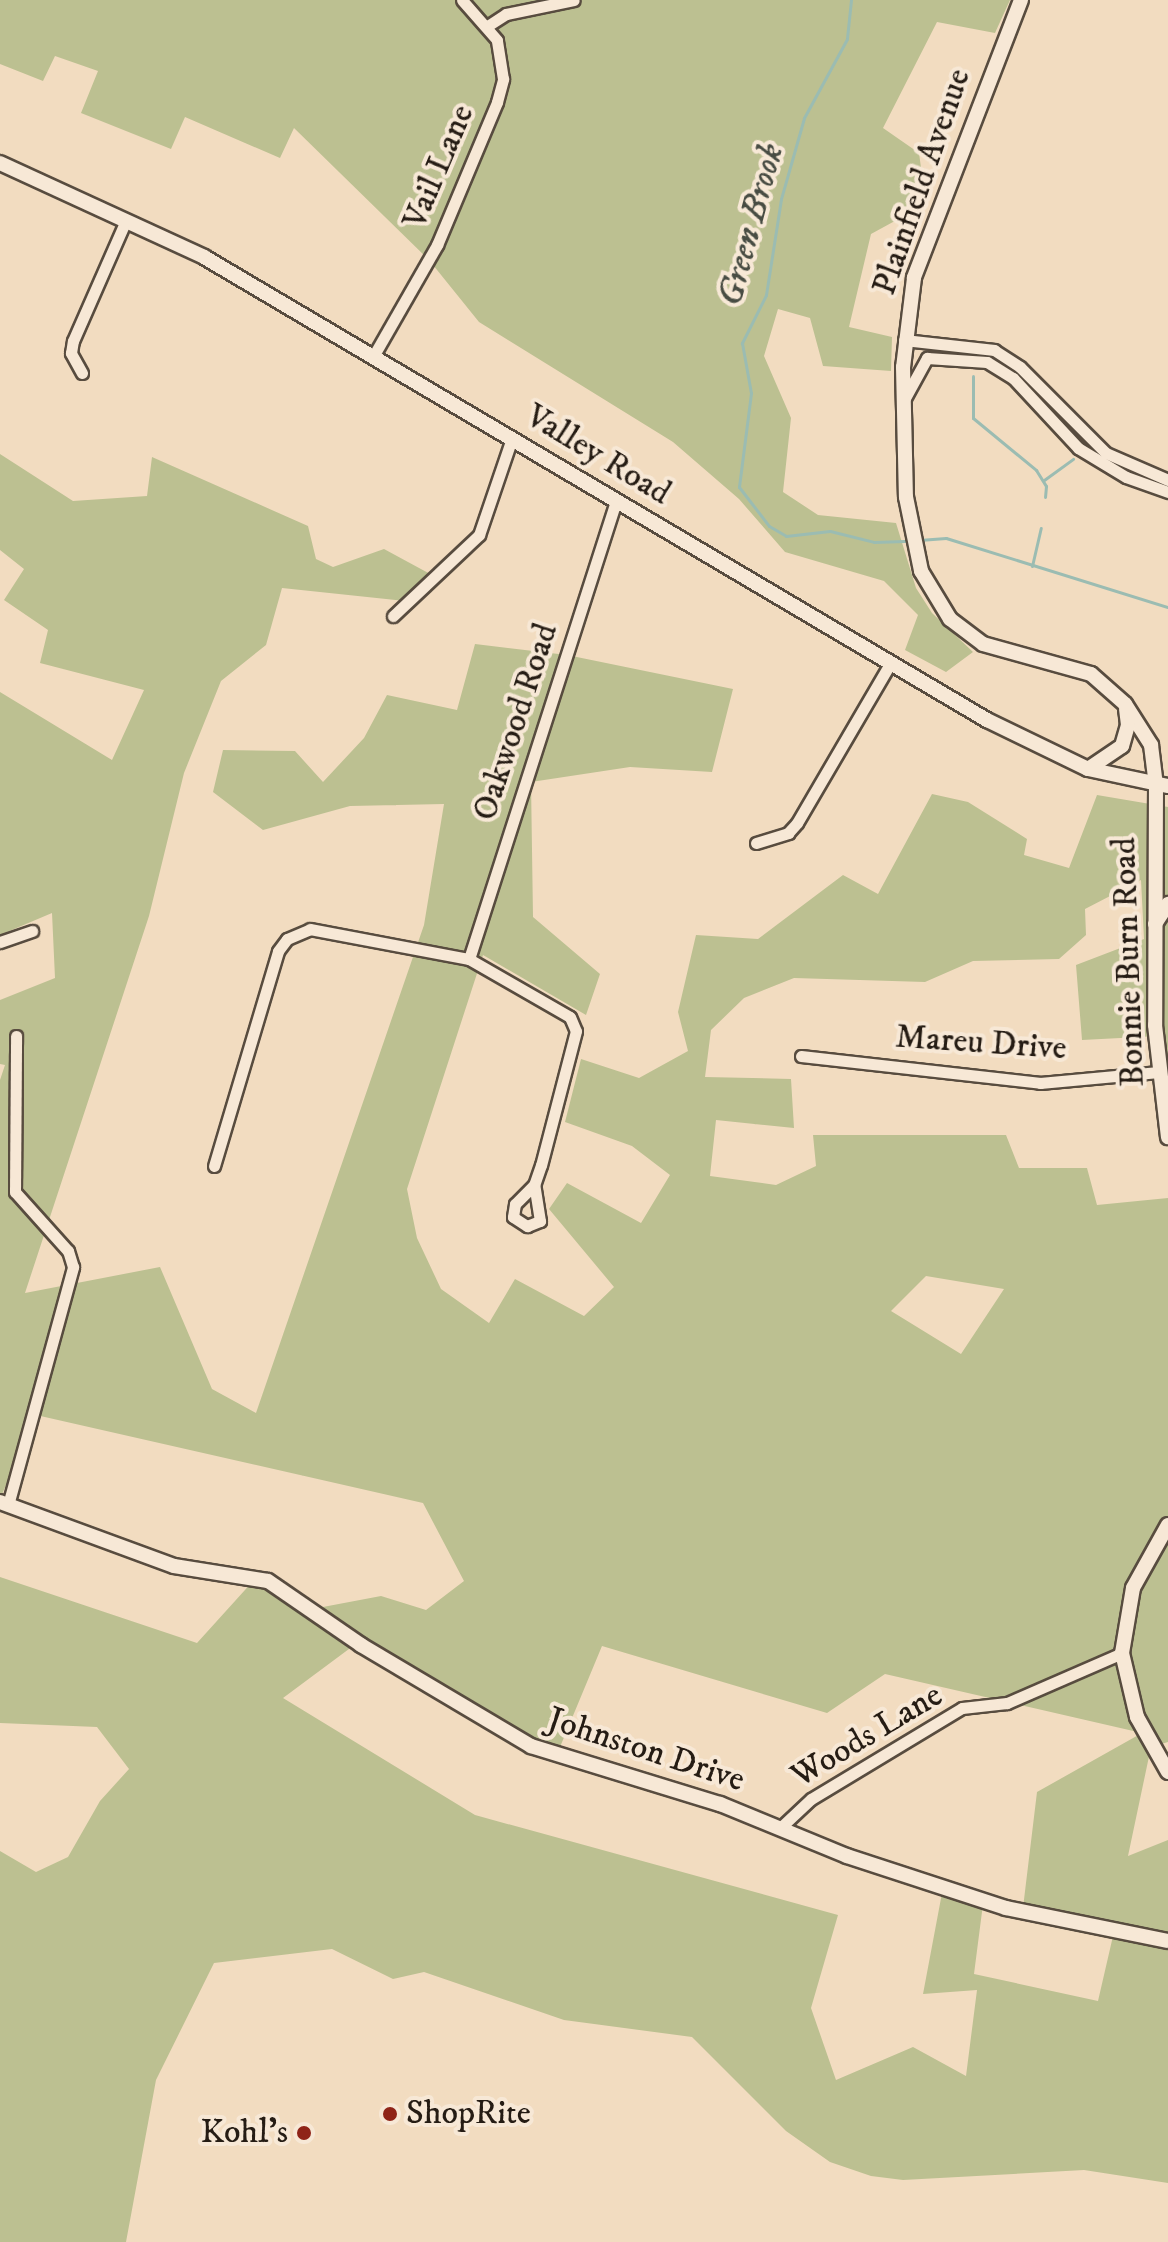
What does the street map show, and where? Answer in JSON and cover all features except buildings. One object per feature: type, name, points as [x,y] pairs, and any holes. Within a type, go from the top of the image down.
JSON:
[{"type":"main road","name":"Plainfield Avenue","points":[[1021,0],[921,256],[904,340],[902,404],[911,528],[930,591],[965,632],[1001,650],[1091,674],[1125,704],[1151,745],[1162,785]]},
{"type":"main road","name":"Valley Road","points":[[0,163],[204,257],[374,355],[890,664],[1088,769],[1162,785]]},
{"type":"main road","points":[[1088,769],[1122,746],[1128,725],[1125,704]]},
{"type":"main road","name":"Bonnie Burn Road","points":[[1162,785],[1155,925],[1158,1072],[1168,1137]]},
{"type":"main road","points":[[1155,925],[1168,904]]},
{"type":"main road","name":"Johnston Drive","points":[[4,1504],[174,1566],[268,1581],[361,1645],[531,1746],[720,1804],[1006,1908],[1096,1931],[1168,1941]]},
{"type":"main road","points":[[1168,1525],[1133,1588],[1122,1653],[1137,1717],[1168,1772]]},
{"type":"street","name":"Vail Lane","points":[[374,355],[437,245],[497,102],[502,62],[489,25],[462,0]]},
{"type":"street","points":[[489,25],[506,14],[574,0]]},
{"type":"street","points":[[82,373],[71,353],[73,341],[126,220]]},
{"type":"street","points":[[904,340],[994,350],[1020,367],[1106,453],[1168,480]]},
{"type":"street","points":[[902,404],[927,358],[987,362],[1013,378],[1078,448],[1126,477],[1168,492]]},
{"type":"street","points":[[393,616],[479,535],[512,438]]},
{"type":"street","name":"Oakwood Road","points":[[469,959],[616,501]]},
{"type":"street","points":[[756,843],[788,833],[797,823],[890,664]]},
{"type":"street","points":[[214,1166],[241,1062],[287,939],[312,929],[469,959],[563,1011],[575,1025],[534,1185]]},
{"type":"street","points":[[0,942],[32,931]]},
{"type":"street","points":[[4,1504],[73,1267],[68,1251],[15,1192],[16,1036]]},
{"type":"street","name":"Mareu Drive","points":[[801,1056],[1040,1083],[1158,1072]]},
{"type":"street","name":"Woods Lane","points":[[780,1828],[811,1799],[962,1708],[1007,1703],[1122,1653]]},
{"type":"green space","points":[[0,0],[1010,0],[995,33],[937,22],[883,128],[919,153],[926,204],[871,234],[849,327],[892,337],[891,371],[823,366],[810,318],[778,309],[764,356],[791,418],[783,492],[818,515],[896,523],[916,588],[932,613],[973,652],[946,672],[905,650],[918,615],[884,581],[785,552],[739,499],[673,442],[479,322],[429,260],[294,128],[280,158],[185,117],[171,149],[81,113],[98,71],[55,56],[43,81],[0,64]]},
{"type":"green space","points":[[0,454],[73,501],[147,496],[152,457],[308,526],[316,559],[333,567],[384,549],[432,575],[405,601],[282,588],[266,645],[221,681],[184,773],[149,916],[25,1293],[160,1267],[212,1389],[256,1413],[424,925],[444,804],[350,806],[263,830],[213,792],[223,750],[295,751],[323,782],[364,738],[387,695],[457,710],[475,644],[567,655],[733,689],[712,772],[630,767],[531,782],[533,917],[600,974],[586,1015],[483,955],[407,1189],[417,1238],[441,1289],[489,1323],[515,1279],[584,1316],[614,1287],[549,1209],[567,1183],[641,1223],[670,1175],[632,1146],[565,1122],[581,1059],[639,1078],[688,1051],[678,1012],[696,935],[758,939],[843,875],[878,894],[932,794],[968,802],[1027,839],[1024,855],[1069,868],[1097,795],[1168,807],[1168,1107],[1159,1036],[1082,1040],[1076,965],[1144,939],[1141,880],[1085,909],[1086,935],[1059,959],[973,961],[925,982],[794,978],[744,998],[711,1030],[705,1077],[791,1079],[794,1128],[716,1120],[710,1176],[776,1185],[816,1166],[813,1135],[1006,1135],[1019,1168],[1087,1168],[1097,1205],[1168,1198],[1168,1742],[1151,1747],[1128,1856],[1168,1840],[1168,2183],[1084,2170],[903,2180],[871,2176],[830,2162],[786,2131],[692,2037],[564,2020],[424,1972],[393,1979],[332,1949],[214,1963],[156,2080],[126,2242],[0,2242],[0,1851],[36,1872],[68,1857],[100,1801],[129,1769],[97,1727],[0,1723],[0,1577],[197,1643],[254,1580],[307,1610],[381,1596],[426,1610],[464,1581],[423,1503],[36,1415],[0,1499],[0,1080],[5,1065],[0,1064],[0,1000],[55,978],[52,913],[0,935],[0,692],[112,760],[144,690],[40,663],[48,630],[4,600],[24,569],[0,550]],"holes":[[[926,1276],[1004,1289],[961,1354],[891,1311]],[[353,1646],[555,1759],[602,1646],[827,1713],[885,1674],[1142,1733],[1037,1792],[1022,1916],[1113,1936],[1098,2001],[974,1974],[983,1904],[942,1893],[923,1994],[977,1990],[966,2076],[913,2047],[836,2080],[811,2008],[838,1915],[475,1815],[283,1698]]]},
{"type":"waterway","name":"Green Brook","points":[[851,0],[847,39],[804,118],[781,199],[766,295],[742,343],[751,393],[739,487],[769,526],[786,536],[830,531],[874,542],[912,541]]},
{"type":"waterway","points":[[973,376],[973,418],[1036,470],[1046,486],[1045,497]]},
{"type":"waterway","points":[[1044,480],[1073,459]]},
{"type":"waterway","points":[[1032,566],[1041,528]]},
{"type":"waterway","name":"Green Brook","points":[[919,540],[946,538],[1168,607]]},
{"type":"place","name":"ShopRite","points":[[390,2114]]},
{"type":"place","name":"Kohl's","points":[[304,2133]]}]
